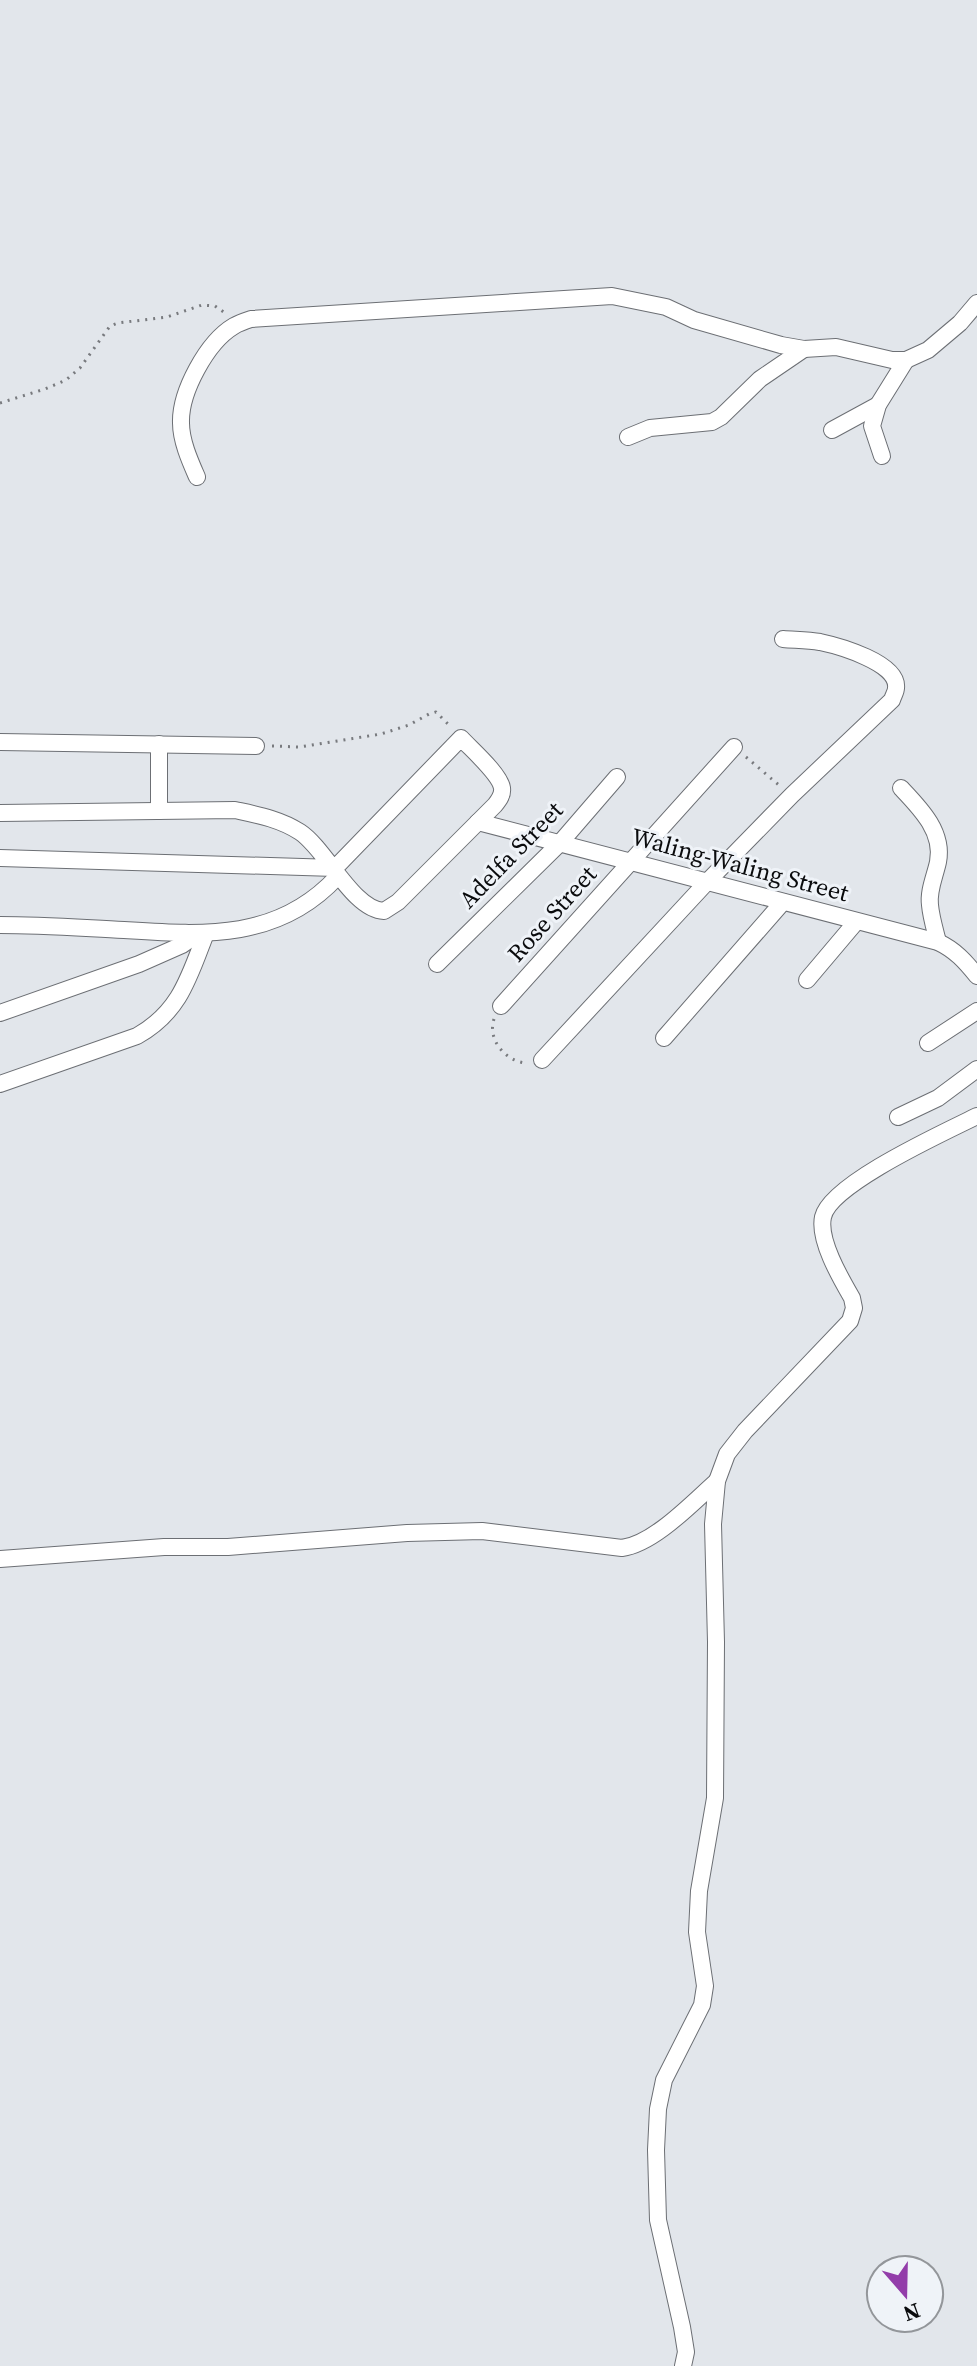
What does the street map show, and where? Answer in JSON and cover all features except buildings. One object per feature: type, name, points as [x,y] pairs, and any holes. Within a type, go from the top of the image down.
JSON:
[{"type":"street","points":[[197,477],[188,456],[181,423],[183,407],[193,378],[208,350],[235,325],[251,319],[612,296],[666,307],[729,331],[804,349],[836,347],[892,360],[906,360],[920,355],[945,338],[977,303]]},
{"type":"street","points":[[628,437],[650,428],[712,422],[760,379],[804,349]]},
{"type":"street","points":[[882,456],[872,426],[878,405],[906,360]]},
{"type":"street","points":[[832,430],[878,405]]},
{"type":"street","points":[[542,1060],[707,882],[792,795],[892,700],[895,678],[888,670],[859,653],[820,642],[783,639]]},
{"type":"street","points":[[0,813],[235,810],[262,816],[299,832],[312,842],[336,872],[370,907],[384,911],[398,902],[478,822],[501,796],[502,787],[492,771],[461,738],[336,872],[311,901],[292,914],[245,928],[202,934],[0,925]]},
{"type":"street","points":[[0,742],[256,746]]},
{"type":"street","points":[[159,744],[159,811]]},
{"type":"street","name":"Rose Street","points":[[501,1006],[734,747]]},
{"type":"street","name":"Adelfa Street","points":[[437,964],[560,843],[617,777]]},
{"type":"street","points":[[901,788],[920,808],[938,842],[939,859],[930,905],[938,942]]},
{"type":"street","name":"Waling-Waling Street","points":[[478,822],[938,942],[952,949],[977,976]]},
{"type":"street","points":[[0,858],[336,872]]},
{"type":"street","points":[[664,1038],[783,902]]},
{"type":"street","points":[[807,980],[856,922]]},
{"type":"street","points":[[0,938],[37,925]]},
{"type":"street","points":[[0,1013],[139,964],[202,934]]},
{"type":"street","points":[[0,1084],[137,1036],[155,1026],[170,1011],[184,987],[202,934]]},
{"type":"street","points":[[928,1043],[977,1011]]},
{"type":"street","points":[[898,1117],[938,1098],[977,1069]]},
{"type":"street","points":[[683,2366],[686,2352],[682,2327],[658,2220],[656,2150],[658,2109],[664,2080],[702,2005],[705,1986],[697,1932],[699,1891],[715,1798],[713,1524],[717,1481],[727,1454],[745,1431],[850,1321],[854,1308],[852,1298],[824,1238],[823,1217],[830,1204],[866,1175],[977,1116]]},
{"type":"street","points":[[0,1559],[164,1547],[228,1547],[407,1533],[482,1531],[622,1548],[632,1546],[654,1533],[717,1481]]},
{"type":"path","points":[[0,403],[66,380],[80,368],[110,326],[118,323],[167,317],[202,305],[215,306],[235,325]]},
{"type":"path","points":[[256,746],[299,747],[381,734],[436,712],[461,738]]},
{"type":"path","points":[[734,747],[792,795]]},
{"type":"path","points":[[501,1006],[492,1024],[493,1038],[502,1051],[517,1063],[530,1064],[542,1060]]}]
